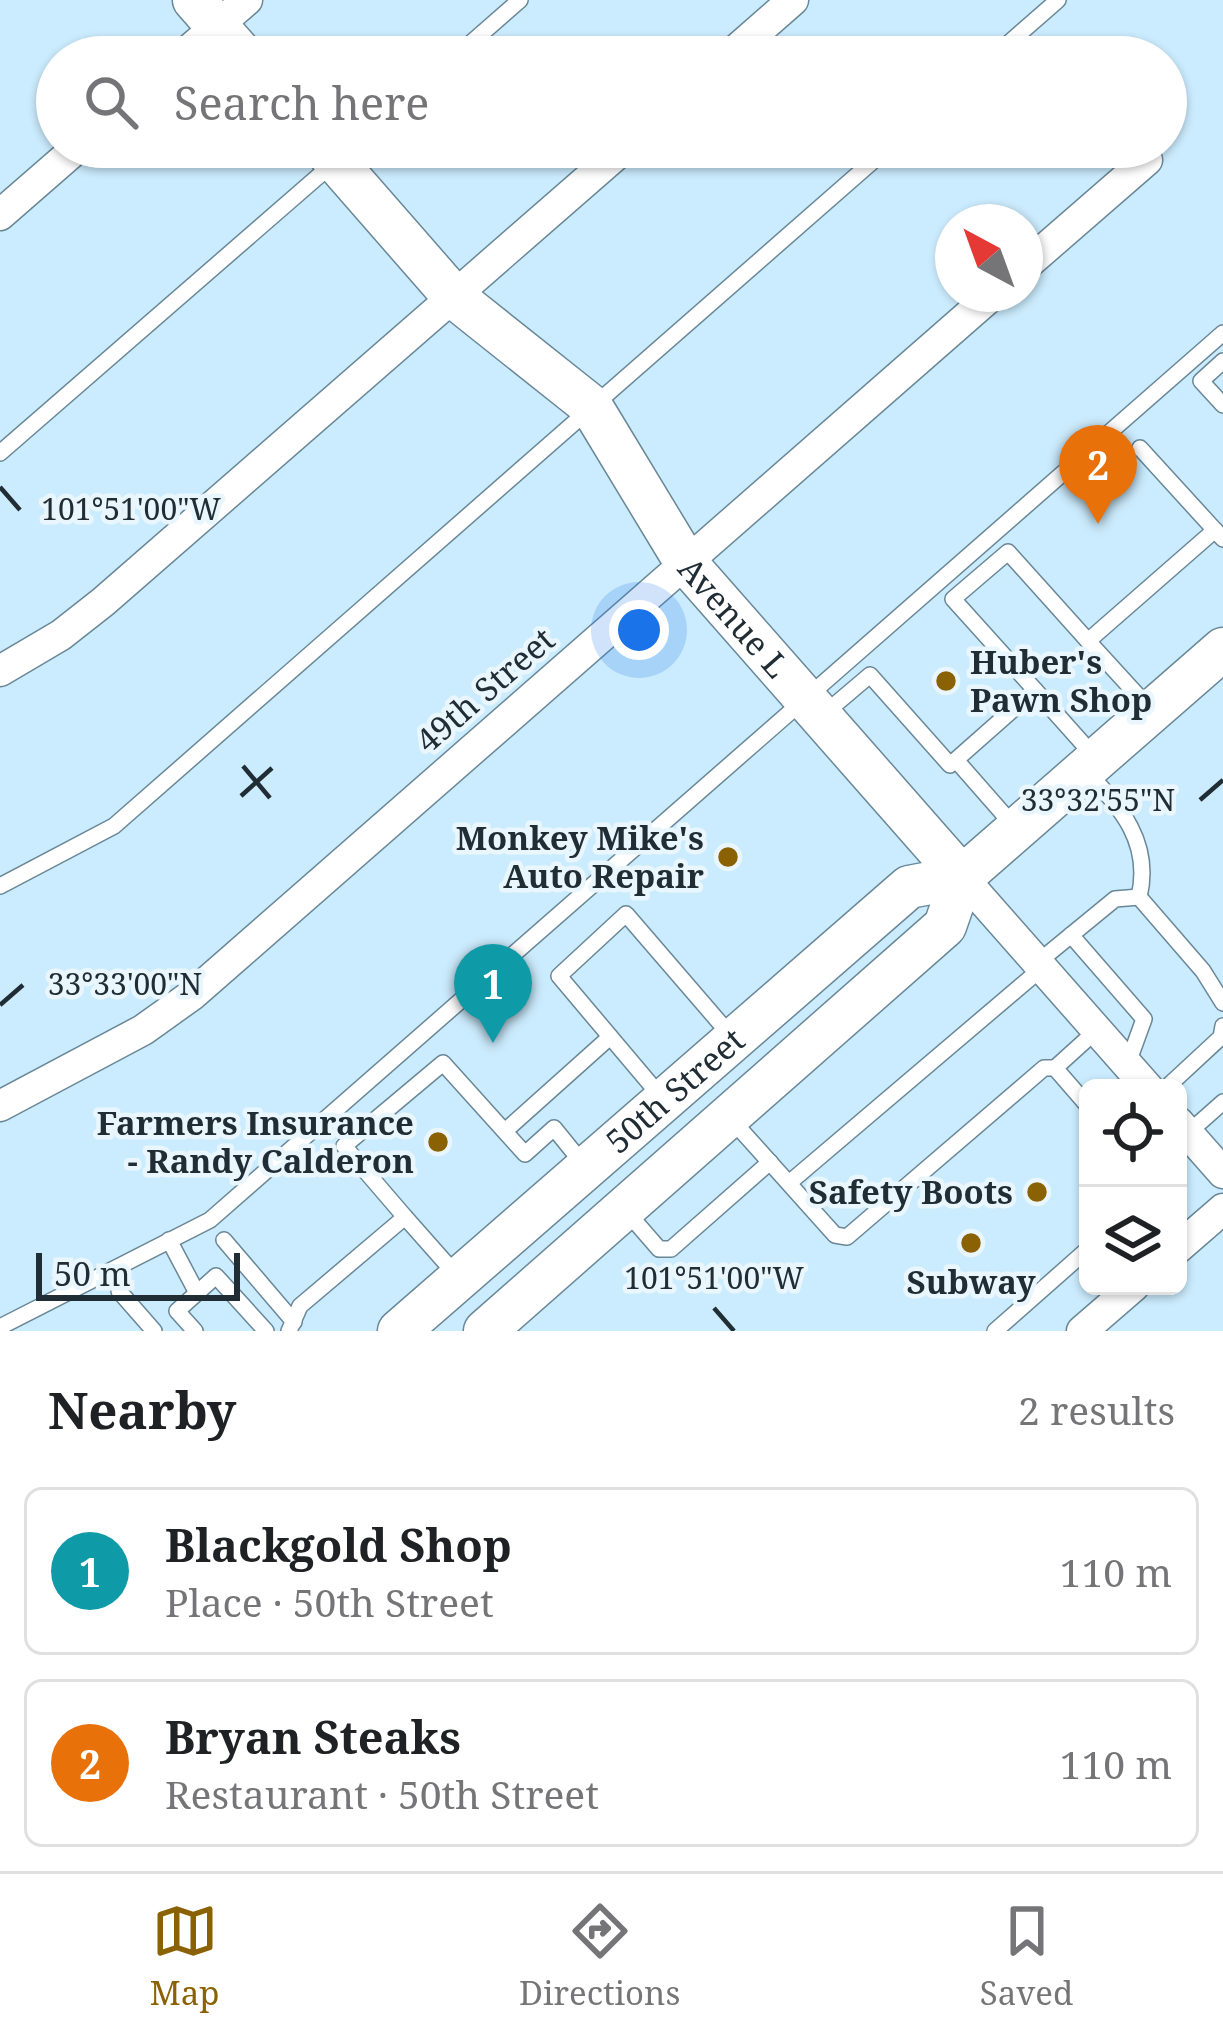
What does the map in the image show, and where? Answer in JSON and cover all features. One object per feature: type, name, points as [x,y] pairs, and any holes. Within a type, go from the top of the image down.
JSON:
[{"type":"main road","name":"Avenue L","points":[[350,168],[454,297],[591,406],[686,563],[962,877]]},
{"type":"main road","name":"50th Street","points":[[485,1331],[945,926],[962,877],[1223,649]]},
{"type":"main road","name":"50th Street","points":[[399,1331],[910,887],[962,877]]},
{"type":"street","points":[[752,36],[793,0]]},
{"type":"street","points":[[0,215],[54,168]]},
{"type":"street","points":[[0,671],[61,635],[104,602],[601,168]]},
{"type":"street","points":[[1043,250],[1138,168]]},
{"type":"street","name":"49th Street","points":[[0,1106],[127,1040],[192,995],[972,312]]},
{"type":"street","name":"Avenue L","points":[[962,877],[1140,1079]]},
{"type":"street","points":[[1187,1132],[1223,1173]]},
{"type":"street","points":[[1187,1240],[1223,1209]]},
{"type":"street","points":[[1082,1331],[1124,1295]]},
{"type":"lane","points":[[479,36],[520,0]]},
{"type":"lane","points":[[1017,36],[1058,0]]},
{"type":"lane","points":[[0,453],[319,168]]},
{"type":"lane","points":[[0,886],[114,826],[865,168]]},
{"type":"lane","points":[[0,1327],[210,1220],[812,707],[1223,333]]},
{"type":"lane","points":[[1219,372],[1201,381],[1223,405]]},
{"type":"lane","points":[[1088,641],[1219,535],[1140,448]]},
{"type":"lane","points":[[1139,897],[1144,873],[1121,807],[1035,691],[953,599],[1008,552],[1152,711]]},
{"type":"lane","points":[[812,707],[870,675],[950,765],[1035,691]]},
{"type":"lane","points":[[956,760],[1017,829]]},
{"type":"lane","points":[[788,1183],[1115,899],[1139,897]]},
{"type":"lane","points":[[1139,897],[1203,971],[1223,1003]]},
{"type":"lane","points":[[664,1101],[559,976],[626,914],[734,1040]]},
{"type":"lane","points":[[1071,935],[1144,1019],[1127,1064]]},
{"type":"lane","points":[[1176,1079],[1221,1037],[1223,1026]]},
{"type":"lane","points":[[729,1117],[835,1234],[847,1237],[1044,1068],[1055,1068],[1097,1030]]},
{"type":"lane","points":[[505,1131],[610,1037]]},
{"type":"lane","points":[[460,1278],[344,1146],[443,1063],[525,1154],[554,1129],[586,1168]]},
{"type":"lane","points":[[1055,1068],[1079,1096]]},
{"type":"lane","points":[[1187,1124],[1223,1102]]},
{"type":"lane","points":[[624,1209],[659,1249],[670,1249],[770,1162]]},
{"type":"lane","points":[[292,1327],[300,1306],[406,1217]]},
{"type":"lane","points":[[169,1240],[197,1293]]},
{"type":"lane","points":[[224,1240],[292,1327]]},
{"type":"lane","points":[[994,1331],[1079,1257]]},
{"type":"lane","points":[[196,1331],[177,1311],[216,1276],[266,1331]]},
{"type":"lane","points":[[119,1291],[154,1331]]},
{"type":"place","name":"Bryan Steaks","points":[[1098,524]]},
{"type":"place","name":"Huber's Pawn Shop","points":[[946,681]]},
{"type":"place","name":"Monkey Mike's Auto Repair","points":[[728,857]]},
{"type":"place","name":"Blackgold Shop","points":[[493,1043]]},
{"type":"place","name":"Farmers Insurance - Randy Calderon","points":[[438,1142]]},
{"type":"place","name":"Safety Boots","points":[[1037,1192]]},
{"type":"place","name":"Subway","points":[[971,1243]]}]
